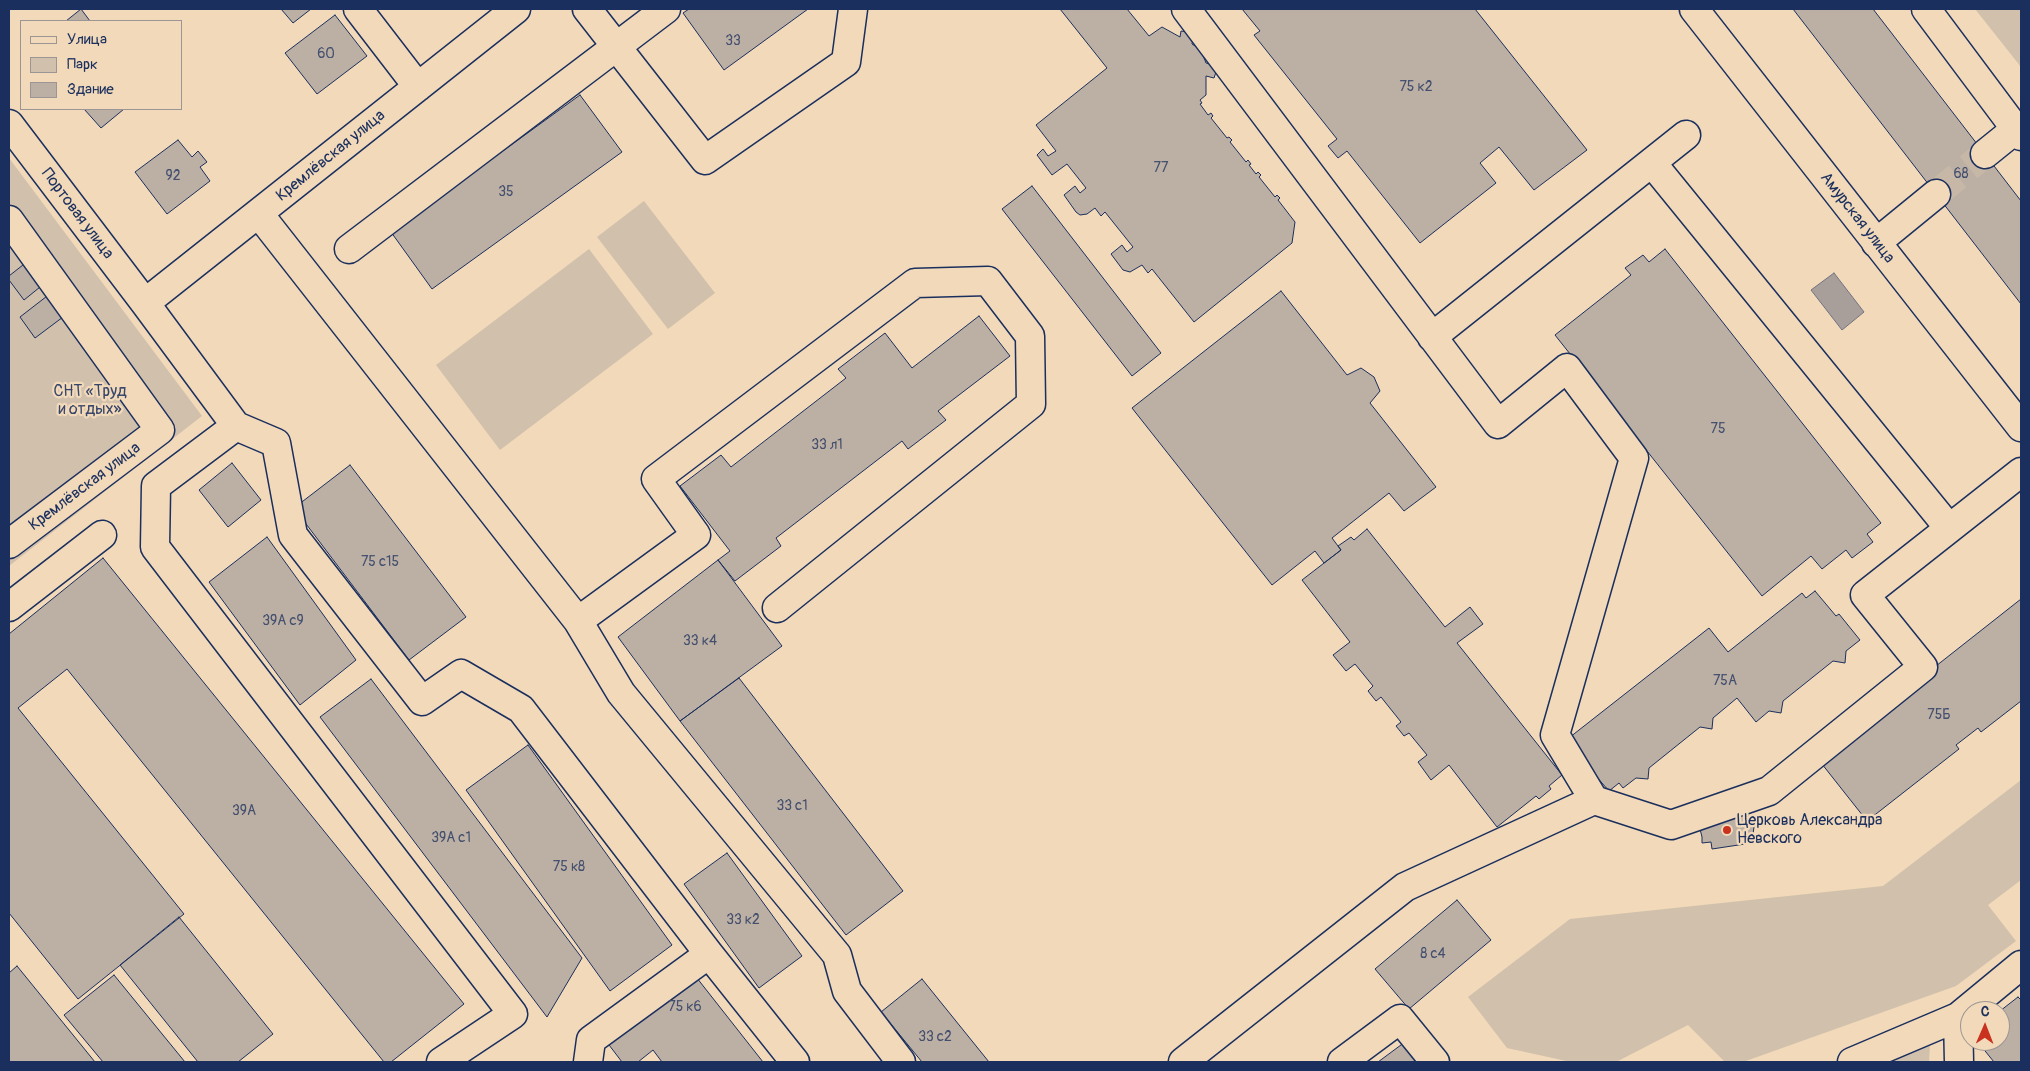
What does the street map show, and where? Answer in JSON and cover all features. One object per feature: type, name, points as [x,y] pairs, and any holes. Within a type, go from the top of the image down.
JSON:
[{"type":"street","points":[[358,9],[418,87]]},
{"type":"street","name":"Кремлёвская улица","points":[[145,303],[516,9]]},
{"type":"street","points":[[587,9],[704,160],[846,62],[853,9]]},
{"type":"street","points":[[349,249],[666,9]]},
{"type":"street","points":[[1186,9],[1498,424],[1566,368],[1634,458],[1555,735],[1594,800],[1671,825],[1769,791],[1923,667],[1865,595],[2021,472]]},
{"type":"street","name":"Амурская улица","points":[[1694,9],[2021,427]]},
{"type":"street","points":[[1926,9],[2019,132],[1985,154]]},
{"type":"street","name":"Портовая улица","points":[[9,124],[236,426]]},
{"type":"street","points":[[1432,337],[1686,135]]},
{"type":"street","points":[[1652,163],[1949,528]]},
{"type":"street","points":[[1876,242],[1936,194]]},
{"type":"street","points":[[259,214],[578,621],[621,694],[837,955],[846,991],[901,1062]]},
{"type":"street","name":"Кремлёвская улица","points":[[9,220],[160,430],[9,544]]},
{"type":"street","points":[[578,621],[696,535],[656,479],[915,282],[988,281],[1030,336],[1031,404],[777,608]]},
{"type":"street","points":[[441,1062],[513,1014],[155,547],[156,486],[236,426],[276,443],[293,535],[422,701],[461,674],[521,709],[709,954],[795,1062]]},
{"type":"street","points":[[9,607],[102,535]]},
{"type":"street","points":[[1183,1062],[1405,887],[1594,800]]},
{"type":"street","points":[[588,1062],[591,1040],[709,954]]},
{"type":"street","points":[[1852,1062],[1958,1017],[2021,965]]},
{"type":"street","points":[[1958,1017],[1959,1062]]},
{"type":"street","points":[[1342,1062],[1400,1018],[1435,1062]]},
{"type":"green space","points":[[1975,9],[2021,9],[2021,67]]},
{"type":"green space","name":"СНТ «Труд и отдых»","points":[[9,158],[202,416],[9,566]]},
{"type":"green space","points":[[644,201],[715,293],[668,329],[597,237]]},
{"type":"green space","points":[[589,249],[653,334],[500,450],[436,365]]},
{"type":"green space","points":[[2021,780],[2021,880],[1988,905],[2016,941],[1956,986],[1743,1062],[1725,1062],[1688,1025],[1616,1062],[1571,1062],[1507,1048],[1468,997],[1570,919],[1883,886]]},
{"type":"green space","points":[[1930,1045],[1929,1062],[1889,1062]]},
{"type":"shaded area","points":[[1834,273],[1864,312],[1842,330],[1811,290]]},
{"type":"building","points":[[81,9],[89,20],[67,20]]},
{"type":"building","points":[[281,9],[311,9],[293,23]]},
{"type":"building","points":[[689,9],[808,9],[724,70],[683,13]]},
{"type":"building","points":[[1060,9],[1127,9],[1149,36],[1162,27],[1180,37],[1181,31],[1194,33],[1192,44],[1201,50],[1206,63],[1218,66],[1214,78],[1206,76],[1206,95],[1200,100],[1202,103],[1200,104],[1208,115],[1211,113],[1213,116],[1211,118],[1227,138],[1229,137],[1232,140],[1230,142],[1246,162],[1248,160],[1251,164],[1249,165],[1256,174],[1258,172],[1261,175],[1259,177],[1275,197],[1277,195],[1280,198],[1278,200],[1295,222],[1292,243],[1194,322],[1152,269],[1148,273],[1142,265],[1130,272],[1123,270],[1111,254],[1122,245],[1127,252],[1133,247],[1105,212],[1101,216],[1095,208],[1087,214],[1080,215],[1076,212],[1064,195],[1075,186],[1080,193],[1086,188],[1067,164],[1052,175],[1037,155],[1043,149],[1048,156],[1056,151],[1036,125],[1107,68]]},
{"type":"building","points":[[1242,9],[1475,9],[1587,150],[1534,190],[1499,147],[1480,163],[1496,183],[1420,243],[1347,151],[1338,158],[1328,146],[1337,139],[1254,35],[1260,31]]},
{"type":"building","points":[[1793,9],[1873,9],[2021,201],[2021,304]]},
{"type":"building","points":[[335,15],[367,56],[317,94],[285,53]]},
{"type":"building","points":[[580,95],[622,152],[432,289],[391,232]]},
{"type":"building","points":[[85,110],[123,110],[101,128]]},
{"type":"building","points":[[178,140],[192,157],[198,151],[207,162],[200,167],[210,181],[167,214],[135,172]]},
{"type":"building","points":[[1032,186],[1161,353],[1132,376],[1002,209]]},
{"type":"building","points":[[1665,249],[1881,523],[1867,534],[1873,542],[1852,558],[1846,550],[1822,569],[1811,556],[1762,596],[1555,335],[1631,275],[1625,268],[1643,255],[1649,262]]},
{"type":"building","points":[[28,261],[45,283],[24,300],[9,280],[9,276]]},
{"type":"building","points":[[1281,291],[1347,375],[1361,368],[1374,377],[1380,391],[1370,403],[1436,487],[1404,511],[1389,493],[1332,538],[1341,550],[1324,563],[1315,551],[1272,585],[1132,408]]},
{"type":"building","points":[[51,293],[67,314],[35,338],[20,317]]},
{"type":"building","points":[[979,316],[1010,356],[938,411],[946,420],[908,449],[902,441],[776,538],[781,546],[735,581],[718,560],[730,551],[680,486],[721,455],[731,467],[846,378],[838,369],[885,333],[912,368]]},
{"type":"building","points":[[232,463],[261,500],[228,527],[199,490]]},
{"type":"building","points":[[350,465],[466,617],[409,660],[294,508]]},
{"type":"building","points":[[1367,529],[1445,627],[1470,607],[1483,624],[1457,643],[1562,775],[1549,786],[1551,789],[1539,799],[1536,796],[1497,827],[1449,765],[1431,780],[1418,762],[1427,755],[1409,733],[1404,736],[1396,726],[1401,722],[1381,697],[1376,701],[1368,691],[1373,686],[1355,664],[1346,671],[1333,655],[1350,642],[1302,580],[1341,550],[1338,546],[1351,537],[1354,540]]},
{"type":"building","points":[[267,537],[356,660],[300,705],[209,582]]},
{"type":"building","points":[[103,558],[464,1004],[391,1062],[384,1062],[67,669],[18,708],[184,914],[78,999],[9,913],[9,634]]},
{"type":"building","points":[[718,560],[782,646],[680,721],[618,637]]},
{"type":"building","points":[[1815,591],[1836,616],[1839,614],[1860,640],[1846,651],[1845,663],[1833,661],[1783,701],[1781,713],[1769,711],[1756,722],[1737,698],[1713,718],[1712,729],[1700,727],[1649,768],[1648,779],[1636,778],[1623,788],[1619,783],[1609,791],[1565,741],[1709,628],[1728,652],[1802,593],[1806,598]]},
{"type":"building","points":[[2021,599],[2021,701],[1981,732],[1978,728],[1956,745],[1959,749],[1867,821],[1818,759]]},
{"type":"building","points":[[739,678],[903,891],[846,935],[680,721]]},
{"type":"building","points":[[371,679],[582,958],[547,1017],[320,717]]},
{"type":"building","points":[[528,745],[672,945],[610,991],[466,790]]},
{"type":"building","name":"Церковь Александра Невского","points":[[1739,810],[1747,814],[1754,827],[1753,834],[1745,844],[1712,849],[1711,842],[1702,843],[1699,825]]},
{"type":"building","points":[[727,853],[802,956],[759,988],[684,884]]},
{"type":"building","points":[[1457,900],[1491,940],[1409,1009],[1375,969]]},
{"type":"building","points":[[179,917],[273,1034],[238,1062],[198,1062],[120,965]]},
{"type":"building","points":[[17,966],[95,1062],[9,1062],[9,973]]},
{"type":"building","points":[[693,973],[763,1062],[662,1062],[653,1050],[638,1062],[622,1062],[606,1041]]},
{"type":"building","points":[[114,975],[185,1062],[103,1062],[64,1015]]},
{"type":"building","points":[[922,979],[989,1062],[922,1062],[881,1012]]},
{"type":"building","points":[[2018,997],[2021,1000],[2021,1062],[1994,1062],[1985,1051],[2010,1051],[2010,1003]]},
{"type":"building","points":[[1405,1042],[1420,1062],[1378,1062]]},
{"type":"tunnel","points":[[1936,194],[1985,154]]},
{"type":"place","name":"Церковь Александра Невского","points":[[1727,830]]}]
